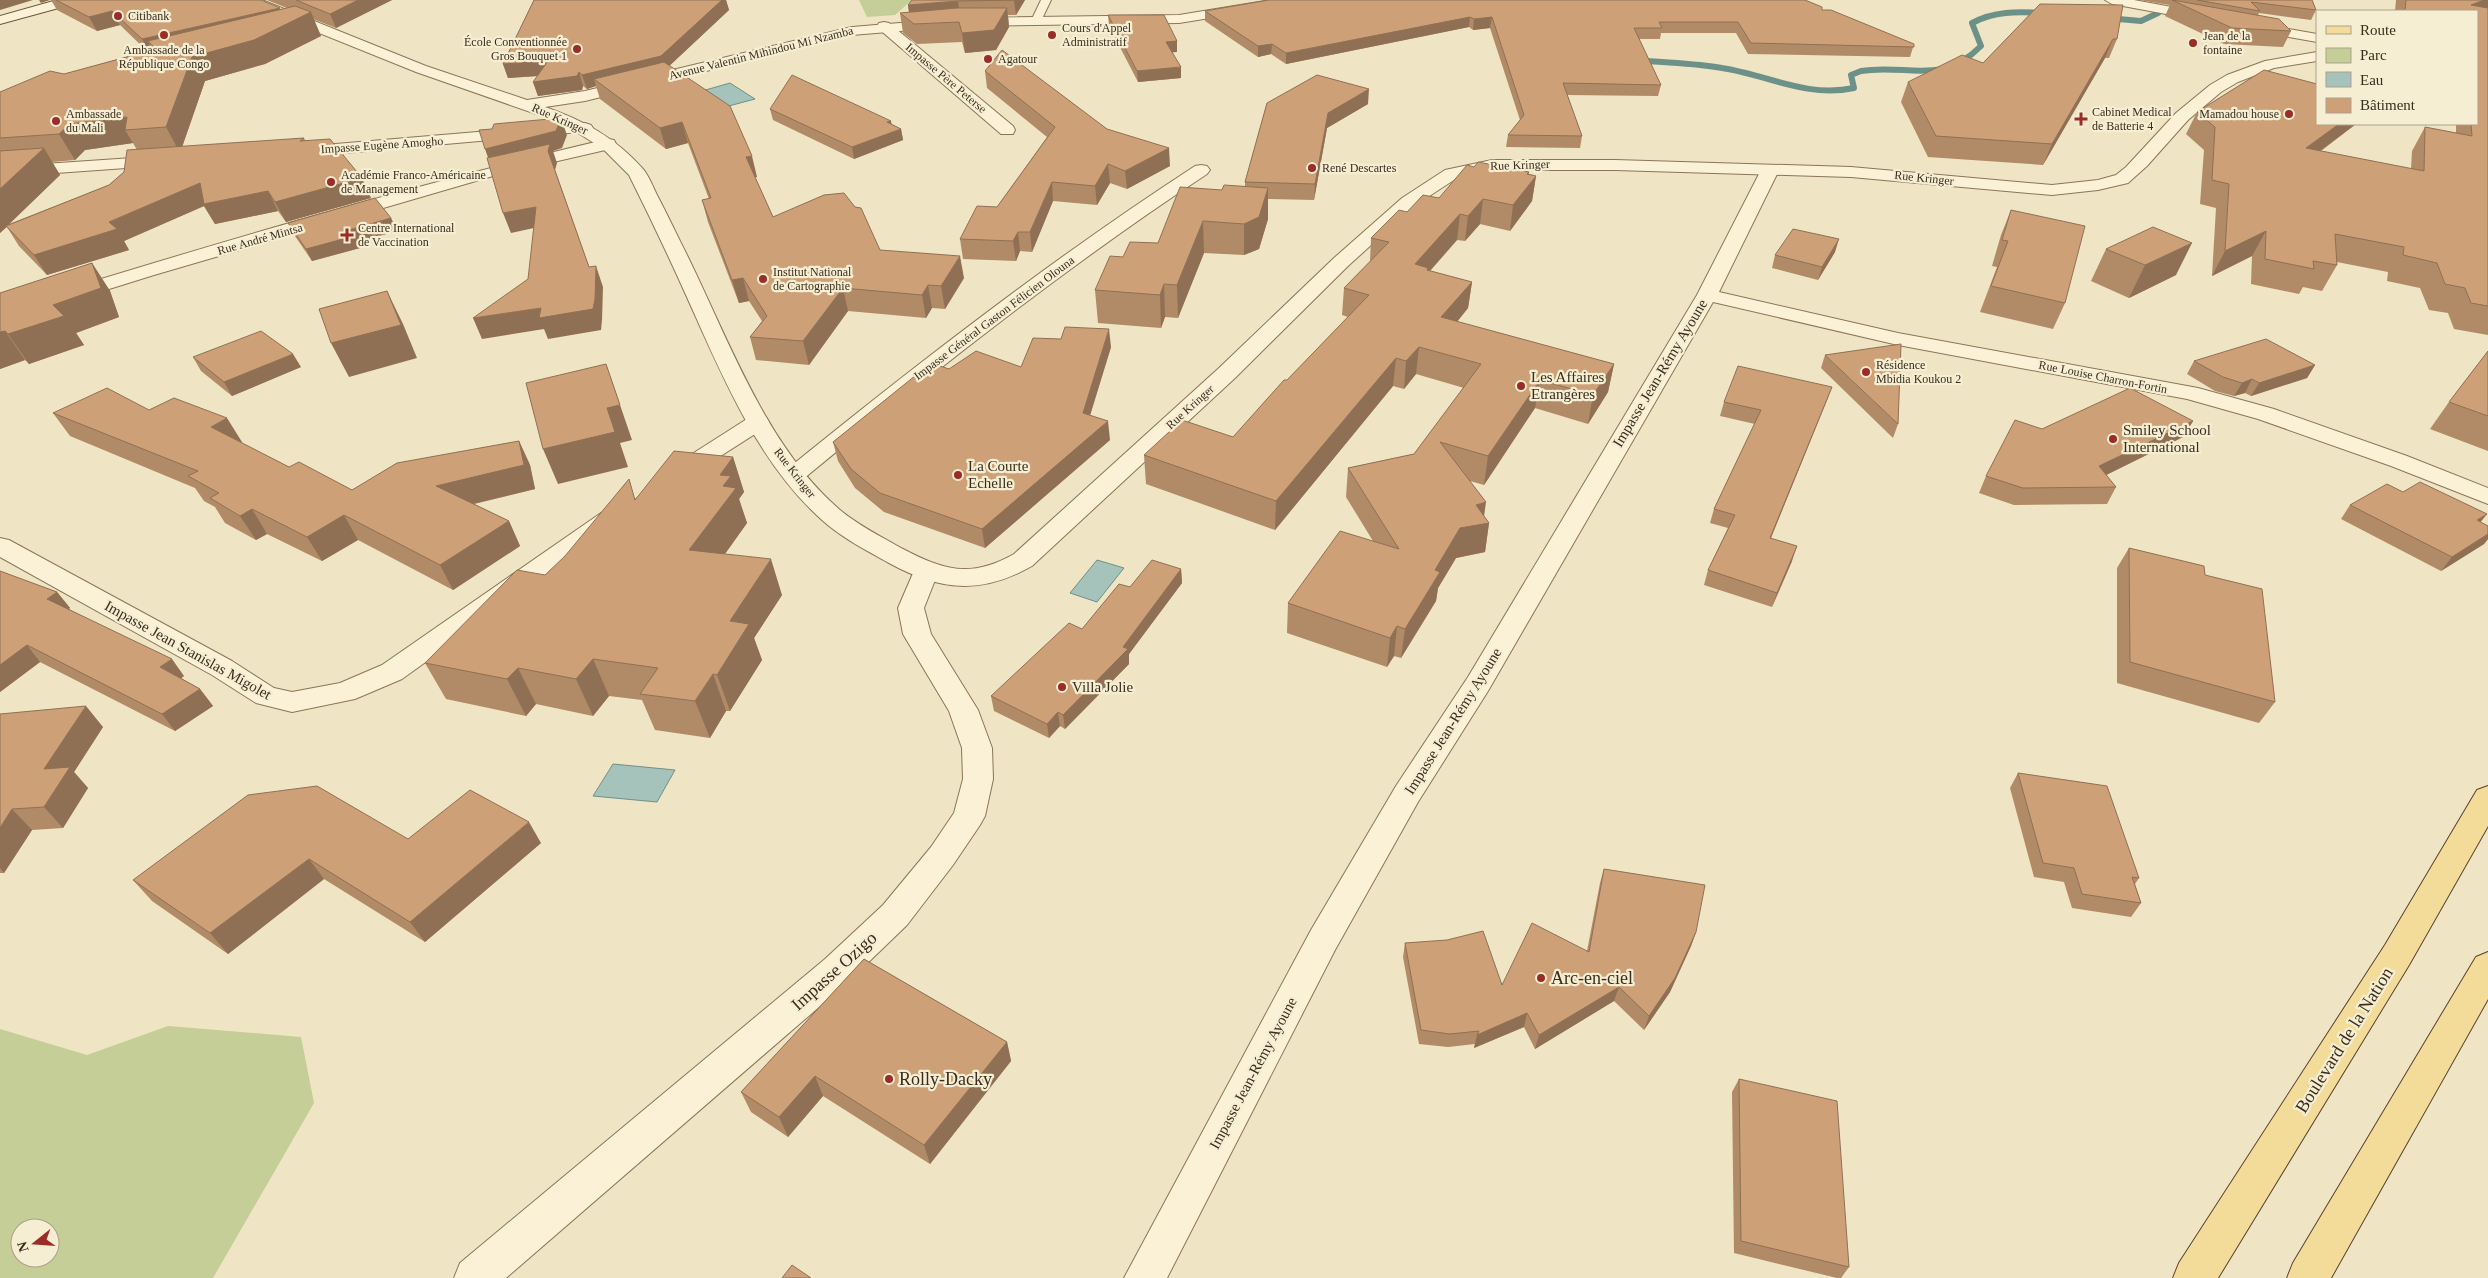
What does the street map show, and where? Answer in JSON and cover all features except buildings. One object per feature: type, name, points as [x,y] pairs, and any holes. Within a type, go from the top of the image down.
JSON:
[{"type":"main road","name":"Boulevard de la Nation","points":[[2194,1278],[2397,955],[2488,798]]},
{"type":"main road","points":[[2308,1278],[2488,967]]},
{"type":"street","points":[[0,20],[72,0]]},
{"type":"street","name":"Rue Kringer","points":[[250,0],[421,69],[568,120],[585,128],[608,144],[637,173],[758,422],[794,475],[827,511],[881,547],[905,561],[926,570],[958,579],[974,580],[1003,572],[1023,560],[1227,373],[1348,256],[1408,202],[1443,178],[1473,169],[1508,165],[1894,174],[2016,188],[2052,190],[2098,185],[2122,179],[2132,171],[2189,110],[2210,92],[2230,79],[2248,70],[2270,64],[2316,56]]},
{"type":"street","name":"Avenue Valentin Mihindou Mi Nzamba","points":[[523,103],[549,104],[826,36],[884,26],[1036,21],[1179,20],[1297,0]]},
{"type":"street","points":[[2112,0],[2220,20]]},
{"type":"street","points":[[278,30],[306,23]]},
{"type":"street","points":[[2240,24],[2316,38]]},
{"type":"street","name":"Impasse Père Peterse","points":[[884,26],[1007,130]]},
{"type":"street","points":[[568,120],[570,111],[585,96]]},
{"type":"street","name":"Impasse Eugène Amogho","points":[[282,153],[585,128]]},
{"type":"street","name":"Rue André Mintsa","points":[[0,317],[147,271],[488,172],[608,144]]},
{"type":"street","points":[[0,172],[175,160]]},
{"type":"street","name":"Impasse Général Gaston Félicien Olouna","points":[[794,475],[896,391],[1002,311],[1121,223],[1201,170]]},
{"type":"street","name":"Impasse Jean-Rémy Ayoune","points":[[1145,1278],[1323,940],[1397,811],[1478,684],[1707,295],[1770,170]]},
{"type":"street","name":"Rue Louise Charron-Fortin","points":[[1707,295],[1898,339],[2190,393],[2266,414],[2399,461],[2488,497]]},
{"type":"street","points":[[658,485],[758,422]]},
{"type":"street","name":"Impasse Jean Stanislas Migolet","points":[[0,546],[222,668],[266,696],[292,702],[344,692],[392,672],[634,501]]},
{"type":"street","name":"Impasse Ozigo","points":[[475,1278],[837,970],[895,915],[942,856],[969,816],[978,779],[977,748],[963,710],[917,634],[911,608],[926,570]]},
{"type":"lane","points":[[1036,21],[1046,0]]},
{"type":"green space","points":[[859,0],[912,0],[895,15],[867,17]]},
{"type":"green space","points":[[168,1026],[301,1037],[314,1103],[213,1278],[0,1278],[0,1029],[87,1055]]},
{"type":"water","points":[[730,83],[755,99],[725,107],[702,91]]},
{"type":"water","points":[[1097,560],[1124,568],[1097,602],[1070,593]]},
{"type":"water","points":[[613,764],[675,770],[657,802],[593,796]]},
{"type":"waterway","points":[[1637,60],[1711,66],[1739,71],[1803,88],[1820,90],[1854,88],[1851,75],[1861,71],[1878,69],[1937,70],[1966,59],[1981,46],[1972,23],[1981,19],[2017,12],[2046,13]]},
{"type":"waterway","points":[[2107,18],[2141,21],[2158,13]]},
{"type":"place","name":"Citibank","points":[[118,16]]},
{"type":"place","name":"Ambassade de la République Congo","points":[[164,35]]},
{"type":"place","name":"Cours d'Appel Administratif","points":[[1052,35]]},
{"type":"place","name":"Jean de la fontaine","points":[[2193,43]]},
{"type":"place","name":"École Conventionnée Gros Bouquet 1","points":[[577,49]]},
{"type":"place","name":"Agatour","points":[[988,59]]},
{"type":"place","name":"Mamadou house","points":[[2289,114]]},
{"type":"place","name":"Cabinet Medical de Batterie 4","points":[[2081,119]]},
{"type":"place","name":"Ambassade du Mali","points":[[56,121]]},
{"type":"place","name":"René Descartes","points":[[1312,168]]},
{"type":"place","name":"Académie Franco-Américaine de Management","points":[[331,182]]},
{"type":"place","name":"Centre International de Vaccination","points":[[347,235]]},
{"type":"place","name":"Institut National de Cartographie","points":[[763,279]]},
{"type":"place","name":"Résidence Mbidia Koukou 2","points":[[1866,372]]},
{"type":"place","name":"Les Affaires Etrangères","points":[[1521,386]]},
{"type":"place","name":"Smiley School International","points":[[2113,439]]},
{"type":"place","name":"La Courte Echelle","points":[[958,475]]},
{"type":"place","name":"Villa Jolie","points":[[1062,687]]},
{"type":"place","name":"Arc-en-ciel","points":[[1541,978]]},
{"type":"place","name":"Rolly-Dacky","points":[[889,1079]]}]
